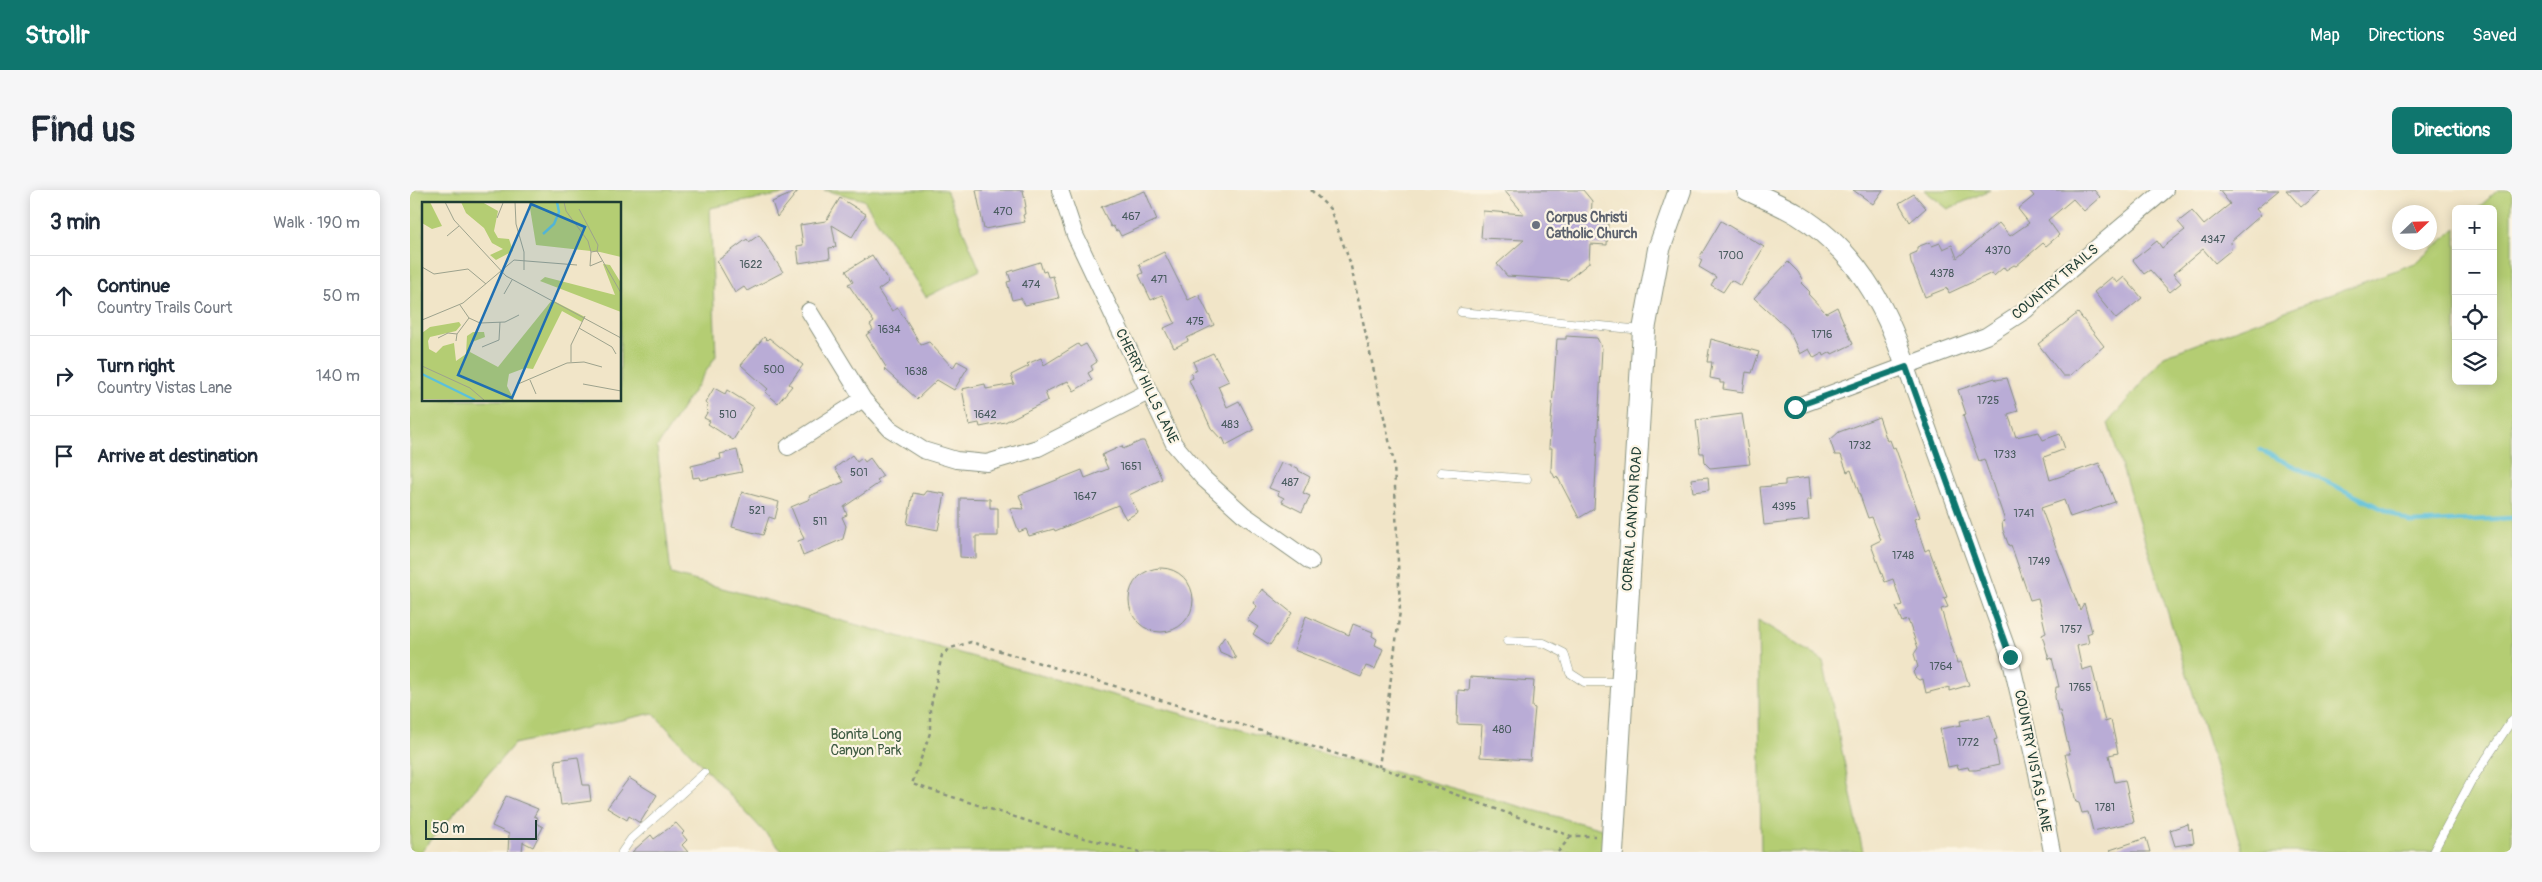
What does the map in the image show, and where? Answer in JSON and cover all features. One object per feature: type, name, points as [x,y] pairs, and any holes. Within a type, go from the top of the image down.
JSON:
[{"type":"main road","name":"CORRAL CANYON ROAD","points":[[1612,844],[1624,682],[1628,577],[1644,330],[1659,249],[1680,190]]},
{"type":"street","name":"CHERRY HILLS LANE","points":[[1060,190],[1075,235],[1174,444],[1204,478],[1243,514],[1311,562]]},
{"type":"street","name":"COUNTRY VISTAS LANE","points":[[1747,190],[1797,214],[1812,224],[1854,264],[1888,316],[2010,657],[2037,773],[2052,852]]},
{"type":"street","name":"COUNTRY TRAILS","points":[[1795,407],[1986,336],[2026,310],[2050,287],[2165,190]]},
{"type":"street","points":[[809,311],[863,399],[890,429],[923,450],[956,460],[987,463],[1038,448],[1148,392]]},
{"type":"street","points":[[788,447],[863,399]]},
{"type":"lane","points":[[1461,312],[1644,330]]},
{"type":"lane","points":[[1441,472],[1527,480]]},
{"type":"lane","points":[[1507,641],[1544,643],[1564,653],[1570,673],[1584,682],[1624,682]]},
{"type":"lane","points":[[2434,852],[2470,783],[2512,720]]},
{"type":"lane","points":[[622,852],[631,839],[704,773]]},
{"type":"path","points":[[1311,190],[1330,209],[1350,262],[1394,463],[1400,611],[1379,767]]},
{"type":"path","points":[[1140,852],[1068,834],[912,784],[930,732],[930,710],[942,655],[950,648],[971,642],[1379,767],[1571,836],[1612,844]]},
{"type":"path","points":[[1558,852],[1571,836]]},
{"type":"green space","name":"Bonita Long Canyon Park","points":[[410,190],[804,190],[710,208],[716,356],[657,447],[671,574],[1613,832],[1612,852],[783,852],[653,713],[514,744],[421,852],[410,852]]},
{"type":"green space","points":[[824,190],[946,190],[980,270],[926,297],[864,200]]},
{"type":"green space","points":[[1924,190],[1990,190],[1948,209]]},
{"type":"green space","points":[[2498,190],[2512,190],[2512,852],[2243,852],[2108,423],[2164,356],[2418,262],[2431,250],[2437,250],[2437,245],[2452,232],[2452,385],[2497,385],[2497,205],[2481,205]]},
{"type":"green space","points":[[1758,620],[1823,660],[1863,852],[1761,852]]},
{"type":"building","points":[[976,190],[1023,190],[1026,207],[1024,208],[1025,214],[1023,215],[1025,222],[984,229]]},
{"type":"building","name":"Corpus Christi Catholic Church","points":[[1504,190],[1583,190],[1592,201],[1591,220],[1608,222],[1607,245],[1590,244],[1589,263],[1568,280],[1507,276],[1497,264],[1524,240],[1481,238],[1483,211],[1524,214]]},
{"type":"building","points":[[1853,190],[1883,190],[1873,204]]},
{"type":"building","points":[[2029,190],[2094,190],[2100,197],[2084,211],[2073,199],[2048,220],[2059,235],[2046,246],[2043,243],[2016,266],[2014,265],[2006,270],[2004,267],[1994,276],[1992,273],[1949,293],[1947,288],[1925,297],[1911,262],[1910,255],[1917,252],[1917,247],[1930,242],[1932,246],[1940,243],[1943,249],[1952,245],[1957,258],[1999,223],[2010,236],[2029,223],[2018,209],[2034,196]]},
{"type":"building","points":[[2219,190],[2279,190],[2256,209],[2261,215],[2230,242],[2231,250],[2215,263],[2203,249],[2173,274],[2181,283],[2170,292],[2150,270],[2144,274],[2133,260],[2157,241],[2162,248],[2185,230],[2178,222],[2192,211],[2204,225],[2230,204]]},
{"type":"building","points":[[2286,190],[2321,190],[2301,207]]},
{"type":"building","points":[[798,191],[777,217],[772,202]]},
{"type":"building","points":[[1145,191],[1157,220],[1121,236],[1118,230],[1116,231],[1113,226],[1111,227],[1101,207]]},
{"type":"building","points":[[1914,194],[1926,208],[1910,222],[1899,203]]},
{"type":"building","points":[[840,198],[866,214],[852,237],[832,225],[836,247],[829,248],[830,258],[799,263],[797,246],[803,245],[800,225],[826,221]]},
{"type":"building","points":[[1721,221],[1764,247],[1741,286],[1731,280],[1723,292],[1711,285],[1716,277],[1699,267],[1702,260],[1699,258]]},
{"type":"building","points":[[759,235],[783,272],[747,291],[744,287],[735,293],[717,261],[747,239],[749,242]]},
{"type":"building","points":[[1164,252],[1188,300],[1199,295],[1214,325],[1187,338],[1188,341],[1174,348],[1164,328],[1175,323],[1162,295],[1151,300],[1139,275],[1143,273],[1139,264]]},
{"type":"building","points":[[872,255],[889,282],[878,290],[892,311],[898,308],[921,345],[929,342],[953,368],[957,361],[968,367],[954,390],[937,380],[917,399],[884,369],[886,367],[866,335],[873,330],[870,325],[874,322],[848,284],[853,282],[846,271]]},
{"type":"building","points":[[1040,262],[1043,272],[1046,271],[1048,277],[1053,276],[1059,298],[1025,305],[1021,298],[1012,300],[1007,282],[1011,281],[1008,272]]},
{"type":"building","points":[[1788,262],[1798,272],[1803,281],[1801,283],[1810,292],[1808,294],[1826,313],[1837,307],[1853,344],[1832,354],[1831,352],[1824,356],[1823,353],[1814,358],[1809,349],[1800,354],[1788,329],[1754,298]]},
{"type":"building","points":[[2112,277],[2117,283],[2124,277],[2142,298],[2116,319],[2094,292]]},
{"type":"building","points":[[2078,313],[2104,346],[2069,376],[2063,376],[2038,344]]},
{"type":"building","points":[[1566,336],[1597,338],[1602,348],[1594,509],[1579,518],[1557,476],[1555,478],[1551,470],[1552,448],[1549,448],[1557,339],[1566,339]]},
{"type":"building","points":[[764,337],[767,340],[769,338],[803,365],[789,384],[792,386],[778,403],[765,392],[768,389],[741,365]]},
{"type":"building","points":[[1711,339],[1759,352],[1752,373],[1746,372],[1743,392],[1723,389],[1724,383],[1710,378],[1712,362],[1707,362]]},
{"type":"building","points":[[1078,344],[1080,347],[1086,344],[1097,362],[1091,366],[1093,370],[1088,373],[1092,380],[1074,391],[1068,381],[1045,392],[1048,400],[1005,422],[980,427],[979,423],[969,425],[962,389],[985,384],[986,389],[1014,384],[1011,375],[1029,366],[1027,364],[1041,358],[1044,365]]},
{"type":"building","points":[[1213,353],[1229,381],[1218,386],[1227,407],[1239,401],[1254,430],[1226,445],[1223,438],[1221,439],[1211,428],[1189,380],[1193,378],[1191,373],[1197,370],[1193,362]]},
{"type":"building","points":[[1995,378],[1996,380],[2007,378],[2018,411],[2008,414],[2016,437],[2039,432],[2043,440],[2060,434],[2065,449],[2044,457],[2050,480],[2099,463],[2115,502],[2070,517],[2064,500],[2041,508],[2080,610],[2084,603],[2092,632],[2087,634],[2089,643],[2077,646],[2082,670],[2092,667],[2105,722],[2111,720],[2118,753],[2109,755],[2115,782],[2125,780],[2134,822],[2093,831],[2088,812],[2082,813],[2079,803],[2076,802],[2065,754],[2070,754],[2055,697],[2056,687],[2059,687],[2052,658],[2049,659],[2042,635],[2046,633],[2038,598],[2030,600],[2011,545],[2009,546],[2003,530],[2002,522],[2005,521],[1984,459],[1979,461],[1967,428],[1963,415],[1966,414],[1958,390]]},
{"type":"building","points":[[714,388],[725,394],[727,390],[754,407],[733,440],[708,424],[710,421],[704,418],[708,411],[706,409],[708,405],[705,403]]},
{"type":"building","points":[[1742,414],[1750,464],[1710,468],[1705,463],[1704,453],[1700,453],[1696,420]]},
{"type":"building","points":[[1879,417],[1887,441],[1890,440],[1893,448],[1895,447],[1920,517],[1914,519],[1925,551],[1929,549],[1947,597],[1944,598],[1948,607],[1941,609],[1957,663],[1961,662],[1969,685],[1949,691],[1949,687],[1926,693],[1923,679],[1919,680],[1915,677],[1913,672],[1918,667],[1914,654],[1918,648],[1908,620],[1902,622],[1896,607],[1902,605],[1893,579],[1885,582],[1871,545],[1881,540],[1872,517],[1868,518],[1851,470],[1847,472],[1841,455],[1835,455],[1830,440],[1839,432]]},
{"type":"building","points":[[1144,441],[1162,479],[1129,495],[1138,512],[1126,519],[1118,505],[1055,531],[1054,529],[1029,536],[1026,529],[1019,532],[1010,508],[1024,509],[1019,495],[1082,470],[1085,478],[1108,469],[1102,455],[1122,446],[1123,449]]},
{"type":"building","points":[[737,450],[742,472],[700,480],[699,477],[693,478],[691,466],[721,459],[720,454]]},
{"type":"building","points":[[852,455],[857,462],[862,458],[865,462],[870,458],[883,476],[877,480],[879,483],[844,507],[847,515],[842,517],[846,526],[843,539],[803,556],[798,541],[804,539],[791,507],[810,499],[809,496],[844,482],[835,468]]},
{"type":"building","points":[[1281,463],[1298,468],[1299,471],[1310,477],[1303,493],[1310,496],[1302,512],[1282,502],[1284,498],[1278,495],[1279,492],[1269,488]]},
{"type":"building","points":[[1708,477],[1709,490],[1693,492],[1691,479]]},
{"type":"building","points":[[1809,477],[1811,500],[1807,500],[1809,520],[1764,525],[1760,487],[1785,485],[1785,480]]},
{"type":"building","points":[[927,491],[945,494],[938,530],[907,524],[913,493],[924,495]]},
{"type":"building","points":[[742,492],[779,502],[775,519],[769,517],[763,535],[732,527]]},
{"type":"building","points":[[960,498],[990,499],[990,508],[998,508],[998,536],[976,536],[976,558],[960,557]]},
{"type":"building","points":[[1161,568],[1179,574],[1187,582],[1193,600],[1187,618],[1179,626],[1161,632],[1143,626],[1135,618],[1129,600],[1135,582],[1143,574]]},
{"type":"building","points":[[1262,589],[1292,613],[1270,645],[1253,634],[1258,627],[1247,620],[1257,606],[1253,603]]},
{"type":"building","points":[[1306,616],[1349,635],[1353,624],[1373,632],[1372,636],[1377,639],[1375,645],[1383,649],[1375,669],[1366,666],[1361,677],[1294,650]]},
{"type":"building","points":[[1225,636],[1236,659],[1220,652],[1218,646]]},
{"type":"building","points":[[1470,677],[1534,681],[1532,707],[1535,708],[1530,760],[1480,757],[1482,725],[1457,724],[1458,690],[1469,691]]},
{"type":"building","points":[[1990,715],[1997,739],[1994,740],[1999,765],[1976,770],[1969,770],[1968,767],[1958,769],[1957,765],[1948,767],[1940,729],[1961,725],[1960,721]]},
{"type":"building","points":[[578,757],[583,785],[589,785],[591,801],[561,805],[555,760]]},
{"type":"building","points":[[629,778],[657,795],[640,823],[629,816],[627,820],[607,808]]},
{"type":"building","points":[[506,796],[538,809],[534,816],[538,818],[536,823],[543,827],[533,847],[523,842],[522,852],[508,852],[509,834],[492,826]]},
{"type":"building","points":[[676,823],[684,832],[682,834],[687,840],[682,845],[688,852],[632,852],[651,835],[654,839]]},
{"type":"building","points":[[2188,824],[2189,830],[2192,829],[2194,843],[2175,846],[2170,830]]},
{"type":"building","points":[[2146,838],[2150,852],[2111,852],[2110,850]]},
{"type":"waterway","points":[[2260,450],[2412,523],[2512,518]]},
{"type":"place","name":"Corpus Christi Catholic Church","points":[[1536,225]]},
{"type":"route","points":[[1795,407],[1906,367],[2010,657]]}]
